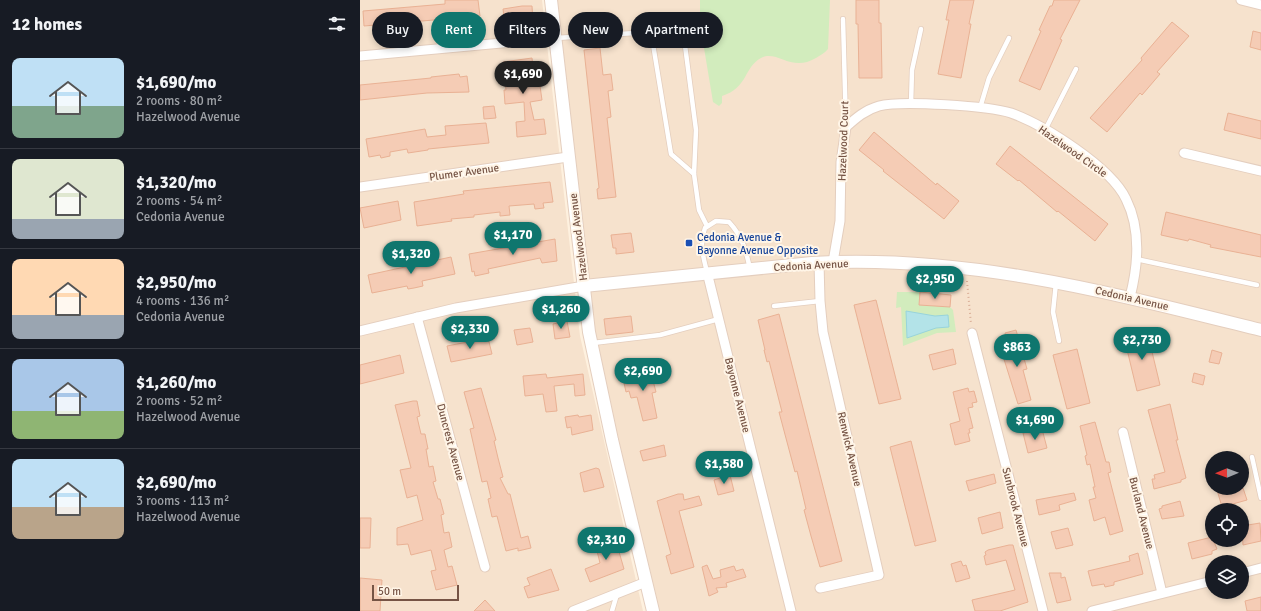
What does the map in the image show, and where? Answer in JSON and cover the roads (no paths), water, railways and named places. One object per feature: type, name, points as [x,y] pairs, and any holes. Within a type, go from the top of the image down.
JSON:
[{"type":"street","name":"Hazelwood Avenue","points":[[551,0],[552,12]]},
{"type":"street","points":[[1241,0],[1261,5]]},
{"type":"street","points":[[360,56],[494,44]]},
{"type":"street","name":"Hazelwood Avenue","points":[[556,48],[584,286],[586,316],[612,440],[653,611]]},
{"type":"street","name":"Hazelwood Circle","points":[[846,127],[860,114],[869,109],[880,106],[911,104],[980,108],[1012,113],[1045,130],[1101,169],[1116,183],[1126,199],[1131,213],[1135,234],[1136,259],[1134,281],[1130,297]]},
{"type":"street","name":"Hazelwood Court","points":[[833,262],[840,221],[841,162],[846,127]]},
{"type":"street","points":[[1184,152],[1261,170]]},
{"type":"street","name":"Plumer Avenue","points":[[360,187],[568,157]]},
{"type":"street","name":"Cedonia Avenue","points":[[360,331],[456,308],[584,286],[707,272],[819,262],[935,264],[1016,274],[1130,297],[1261,330]]},
{"type":"street","name":"Renwick Avenue","points":[[819,262],[820,301],[823,332],[879,575],[820,588]]},
{"type":"street","name":"Bayonne Avenue","points":[[707,272],[791,611]]},
{"type":"street","name":"Duncrest Avenue","points":[[417,317],[485,567]]},
{"type":"street","name":"Sunbrook Avenue","points":[[972,332],[1043,611]]},
{"type":"street","name":"Burland Avenue","points":[[1123,432],[1162,593]]},
{"type":"street","points":[[1249,571],[1261,568]]},
{"type":"street","points":[[573,611],[646,582]]},
{"type":"street","points":[[1092,611],[1205,583]]},
{"type":"lane","name":"Hazelwood Court","points":[[843,19],[846,127]]},
{"type":"lane","points":[[911,104],[912,70],[920,29]]},
{"type":"lane","points":[[560,38],[631,33]]},
{"type":"lane","points":[[980,108],[989,78],[1009,38]]},
{"type":"lane","points":[[654,48],[671,154],[694,174]]},
{"type":"lane","points":[[685,48],[696,130],[694,174],[699,210],[707,226]]},
{"type":"lane","points":[[1045,130],[1076,69]]},
{"type":"lane","points":[[707,272],[702,252],[701,238],[705,228],[716,221],[729,222],[737,231],[745,247],[750,268]]},
{"type":"lane","points":[[1136,259],[1258,285]]},
{"type":"lane","points":[[1056,281],[1053,312],[1059,341]]},
{"type":"lane","points":[[774,306],[820,301]]},
{"type":"lane","points":[[591,344],[660,335],[719,318]]},
{"type":"lane","points":[[1252,458],[1261,498]]},
{"type":"lane","points":[[612,611],[617,594]]},
{"type":"water","points":[[906,311],[935,316],[948,315],[949,327],[936,328],[907,338]]},
{"type":"place","name":"Cedonia Avenue & Bayonne Avenue Opposite","points":[[689,243]]}]
